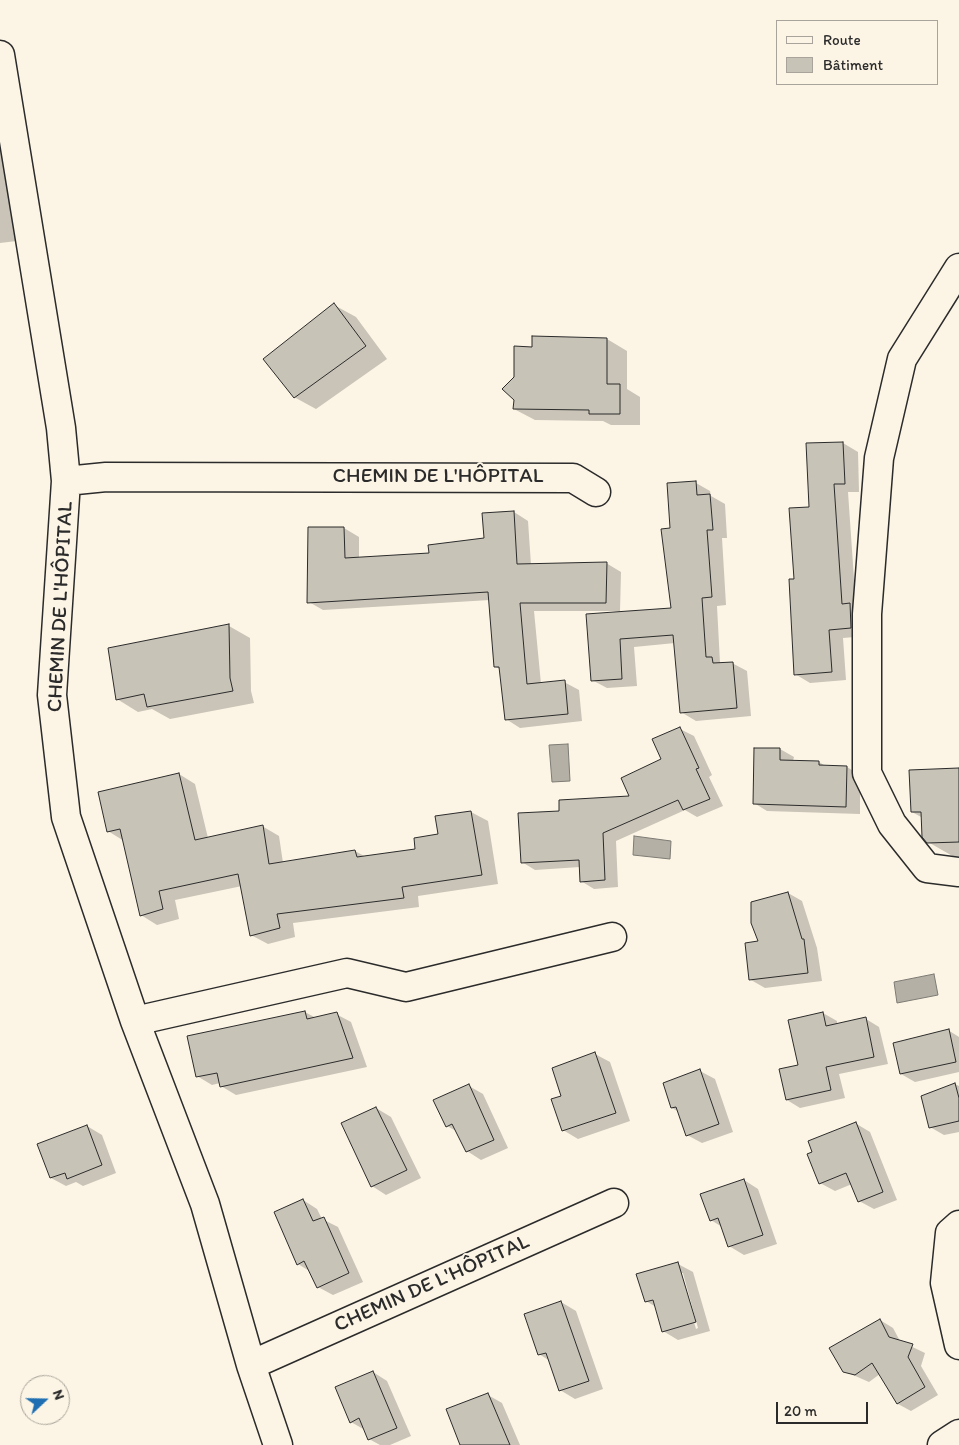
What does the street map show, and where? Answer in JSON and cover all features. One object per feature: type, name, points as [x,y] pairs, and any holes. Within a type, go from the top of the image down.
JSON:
[{"type":"street","name":"CHEMIN DE L'HÔPITAL","points":[[0,55],[61,428],[66,481],[52,695],[66,816],[135,1020],[205,1204],[251,1365],[278,1445]]},
{"type":"street","points":[[959,268],[902,359],[879,458],[867,614],[867,773],[892,824],[927,868],[959,872]]},
{"type":"street","name":"CHEMIN DE L'HÔPITAL","points":[[66,481],[106,477],[573,478],[596,492]]},
{"type":"street","points":[[135,1020],[347,973],[406,986],[612,937]]},
{"type":"street","name":"CHEMIN DE L'HÔPITAL","points":[[251,1365],[614,1203]]},
{"type":"street","points":[[959,1225],[950,1233],[944,1283],[959,1345]]},
{"type":"street","points":[[942,1445],[959,1434]]},
{"type":"shaded area","points":[[568,744],[570,781],[552,782],[549,745]]},
{"type":"shaded area","points":[[634,836],[671,841],[670,859],[633,855]]},
{"type":"shaded area","points":[[934,974],[938,995],[897,1003],[894,982]]},
{"type":"building","points":[[334,303],[366,346],[294,398],[263,359]]},
{"type":"building","points":[[532,336],[607,338],[607,384],[620,384],[620,414],[589,414],[589,410],[513,409],[514,400],[502,389],[514,377],[514,346],[532,347]]},
{"type":"building","points":[[843,442],[845,484],[834,484],[842,604],[850,603],[851,628],[829,630],[832,672],[794,675],[789,579],[794,579],[789,508],[809,507],[806,443]]},
{"type":"building","points":[[696,481],[697,495],[710,494],[713,530],[707,530],[712,597],[702,598],[706,657],[712,657],[713,663],[733,662],[737,708],[680,713],[673,635],[620,639],[622,679],[591,681],[586,614],[671,608],[661,529],[670,528],[667,483]]},
{"type":"building","points":[[514,511],[517,564],[607,562],[606,603],[520,603],[527,684],[565,680],[568,714],[505,720],[499,667],[494,667],[488,592],[307,603],[308,527],[344,527],[345,558],[429,553],[428,545],[484,538],[482,513]]},
{"type":"building","points":[[229,624],[230,678],[233,691],[147,707],[144,694],[116,700],[108,648]]},
{"type":"building","points":[[680,727],[699,768],[696,769],[710,799],[683,810],[678,800],[603,833],[605,880],[580,882],[579,860],[521,863],[518,813],[559,811],[559,800],[629,796],[621,778],[661,759],[652,739]]},
{"type":"building","points":[[754,748],[780,748],[780,760],[819,761],[819,765],[847,766],[846,807],[753,804]]},
{"type":"building","points":[[959,768],[959,842],[927,843],[922,837],[921,812],[911,812],[909,770]]},
{"type":"building","points":[[179,773],[195,840],[263,825],[269,864],[355,850],[357,857],[415,849],[414,838],[438,834],[435,816],[471,811],[482,875],[402,887],[404,898],[277,914],[280,928],[250,936],[238,874],[159,891],[163,909],[140,916],[120,829],[107,832],[98,792]]},
{"type":"building","points":[[788,892],[802,939],[804,939],[808,973],[749,980],[745,943],[758,941],[751,923],[751,902]]},
{"type":"building","points":[[305,1011],[307,1019],[337,1012],[353,1058],[220,1087],[217,1073],[196,1077],[187,1036]]},
{"type":"building","points":[[823,1012],[826,1026],[866,1017],[874,1057],[826,1067],[831,1090],[786,1100],[779,1069],[798,1065],[788,1020]]},
{"type":"building","points":[[949,1029],[956,1062],[900,1074],[893,1043]]},
{"type":"building","points":[[595,1052],[616,1113],[562,1131],[551,1099],[561,1096],[552,1068]]},
{"type":"building","points":[[700,1069],[719,1124],[686,1136],[676,1107],[671,1108],[663,1083]]},
{"type":"building","points":[[955,1083],[959,1098],[959,1121],[929,1128],[921,1096]]},
{"type":"building","points":[[469,1084],[494,1140],[466,1152],[452,1124],[446,1127],[433,1100]]},
{"type":"building","points":[[376,1107],[407,1170],[371,1187],[341,1123]]},
{"type":"building","points":[[856,1122],[883,1192],[858,1202],[846,1173],[819,1184],[807,1154],[812,1152],[808,1141]]},
{"type":"building","points":[[87,1125],[102,1165],[67,1179],[65,1173],[50,1178],[37,1144]]},
{"type":"building","points":[[744,1179],[763,1235],[728,1247],[718,1218],[710,1221],[700,1194]]},
{"type":"building","points":[[303,1199],[313,1221],[324,1217],[349,1273],[317,1288],[304,1261],[297,1265],[274,1212]]},
{"type":"building","points":[[678,1262],[696,1322],[662,1332],[653,1300],[645,1302],[636,1274]]},
{"type":"building","points":[[561,1301],[589,1381],[559,1391],[546,1353],[538,1355],[524,1314]]},
{"type":"building","points":[[880,1319],[889,1337],[913,1344],[908,1357],[925,1387],[897,1404],[872,1363],[855,1375],[843,1372],[829,1348]]},
{"type":"building","points":[[373,1371],[397,1428],[368,1440],[359,1418],[350,1423],[335,1387]]},
{"type":"building","points":[[488,1393],[510,1445],[460,1445],[446,1409]]}]
